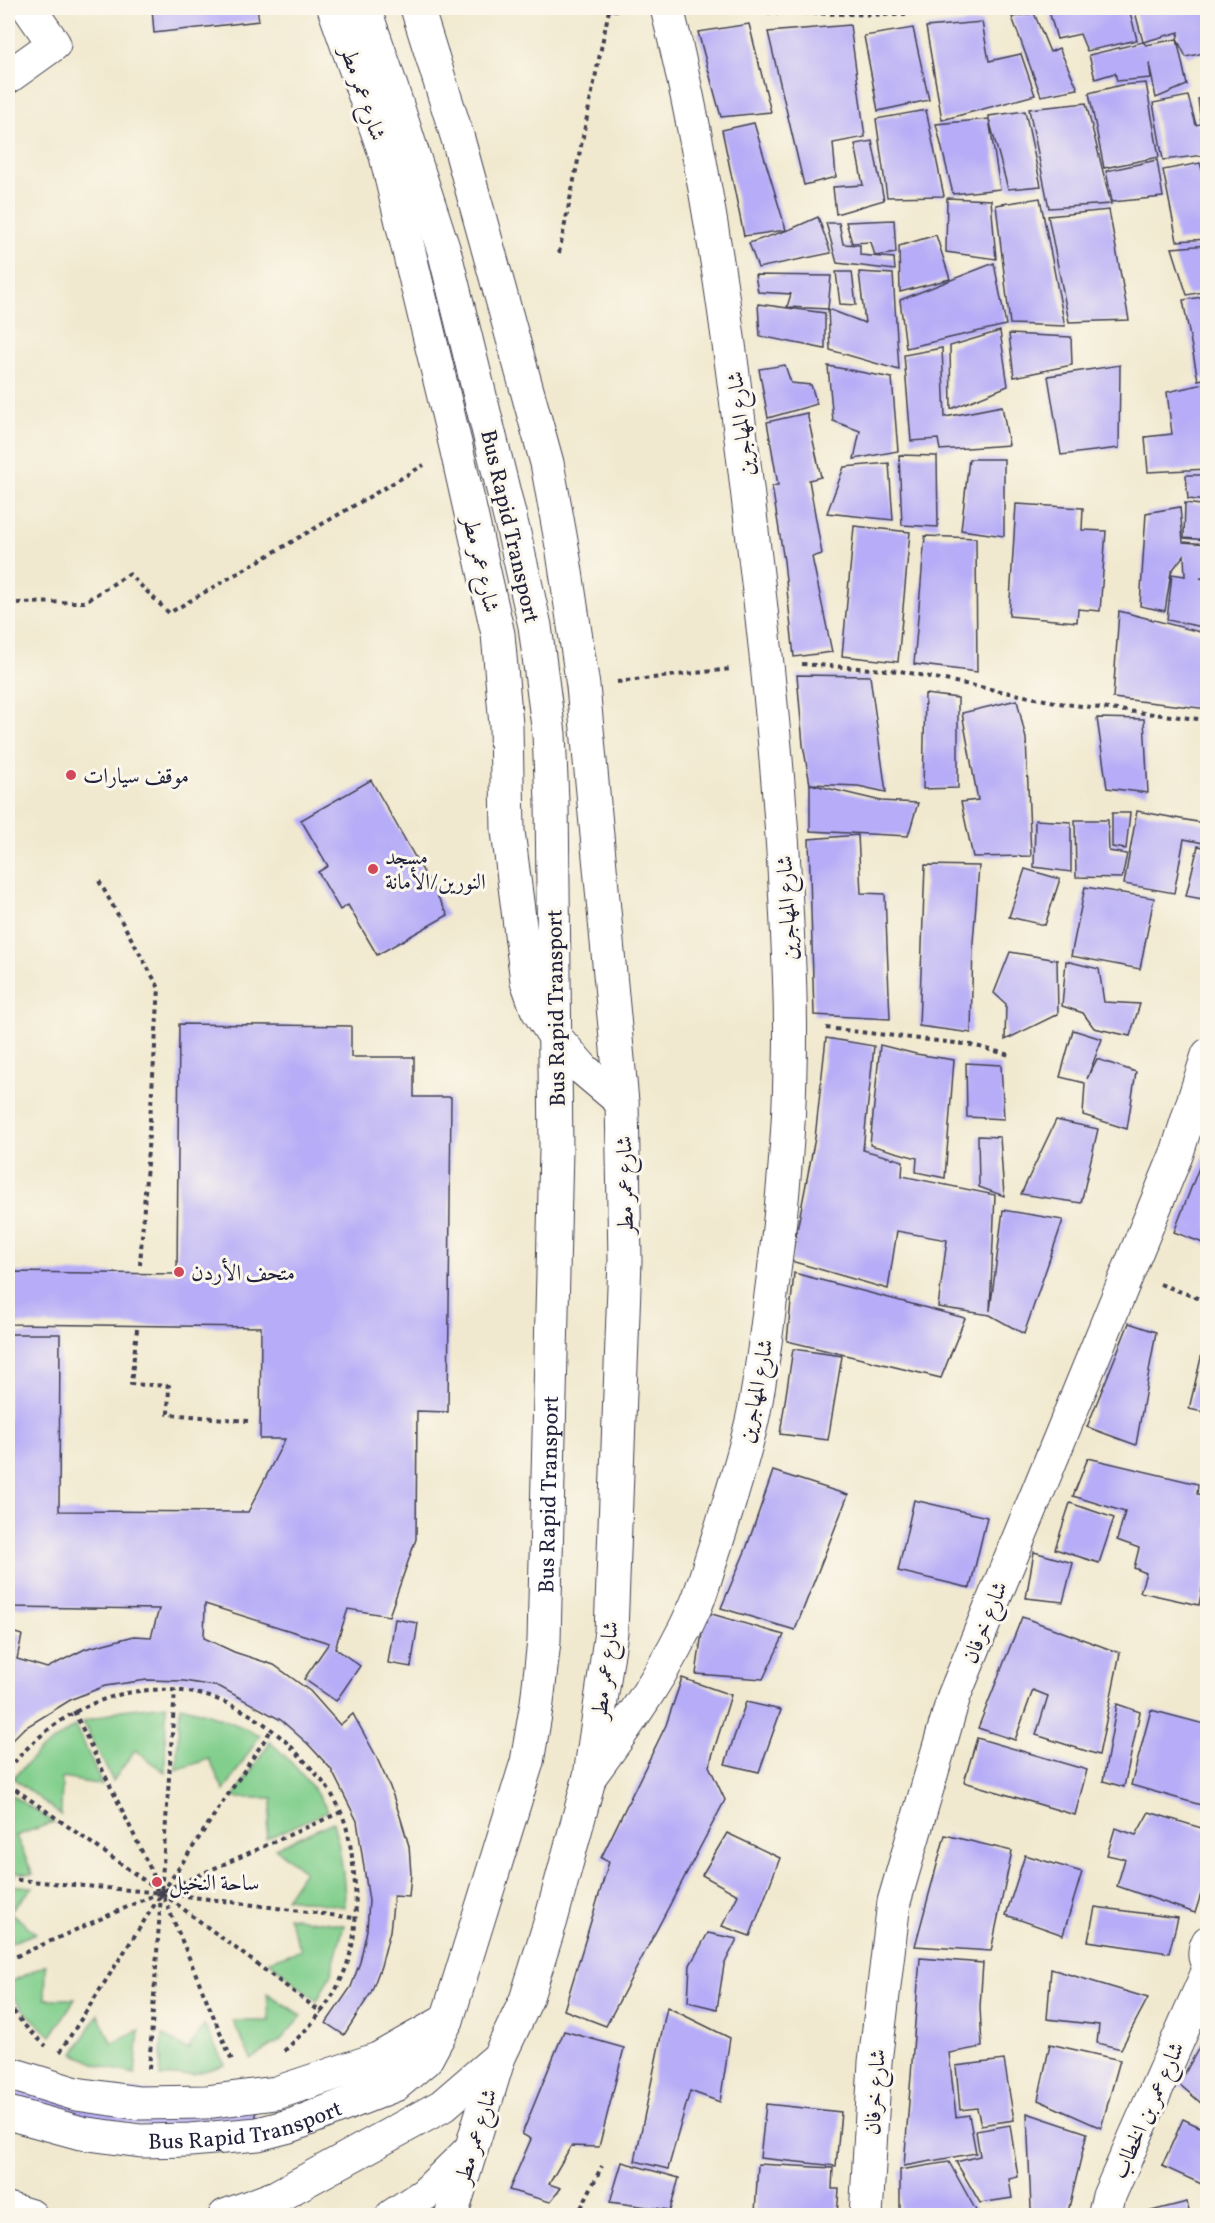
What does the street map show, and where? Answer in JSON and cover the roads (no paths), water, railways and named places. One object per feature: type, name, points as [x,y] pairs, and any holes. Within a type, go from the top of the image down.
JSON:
[{"type":"street","points":[[8,77],[54,44],[29,8]]},
{"type":"street","name":"شارع عمر مطر","points":[[334,8],[386,156],[498,634],[506,725],[508,831],[527,981],[537,1009],[555,1038],[584,1070],[622,1102]]},
{"type":"street","name":"Bus Rapid Transport","points":[[8,2113],[81,2133],[141,2140],[190,2140],[258,2133],[293,2125],[395,2085],[426,2059],[447,2020],[526,1762],[537,1703],[544,1641],[556,1149],[552,801],[549,734],[535,626],[445,254],[385,68],[363,8]]},
{"type":"street","name":"شارع عمر مطر","points":[[417,8],[458,139],[547,464],[584,686],[622,1102],[625,1260],[611,1632],[590,1776],[551,1920],[529,1988],[499,2057],[449,2213]]},
{"type":"street","name":"شارع المهاجرين","points":[[590,1776],[621,1735],[674,1649],[697,1603],[725,1517],[751,1422],[765,1343],[786,1162],[790,1064],[789,949],[782,834],[767,664],[738,403],[717,258],[690,103],[668,9]]},
{"type":"street","name":"شارع خرفان","points":[[866,2216],[875,2062],[894,1902],[954,1696],[1177,1153],[1208,1055]]},
{"type":"street","points":[[1208,1942],[1204,1949],[1204,1959],[1208,1964]]},
{"type":"street","name":"شارع عمر بن الخطاب","points":[[1104,2216],[1109,2196],[1208,1972]]},
{"type":"street","name":"Bus Rapid Transport","points":[[8,2073],[76,2094],[129,2101],[206,2102],[276,2092],[378,2059],[447,2020]]},
{"type":"street","points":[[225,2216],[276,2197],[442,2106],[499,2057]]},
{"type":"street","points":[[392,2216],[425,2194],[471,2149]]},
{"type":"street","points":[[8,2210],[31,2216]]},
{"type":"place","name":"موقف سيارات","points":[[71,775]]},
{"type":"place","name":"مسجد النورين/الأمانة","points":[[373,869]]},
{"type":"place","name":"متحف الأردن","points":[[179,1272]]},
{"type":"place","name":"ساحة النخيل","points":[[157,1882]]}]
